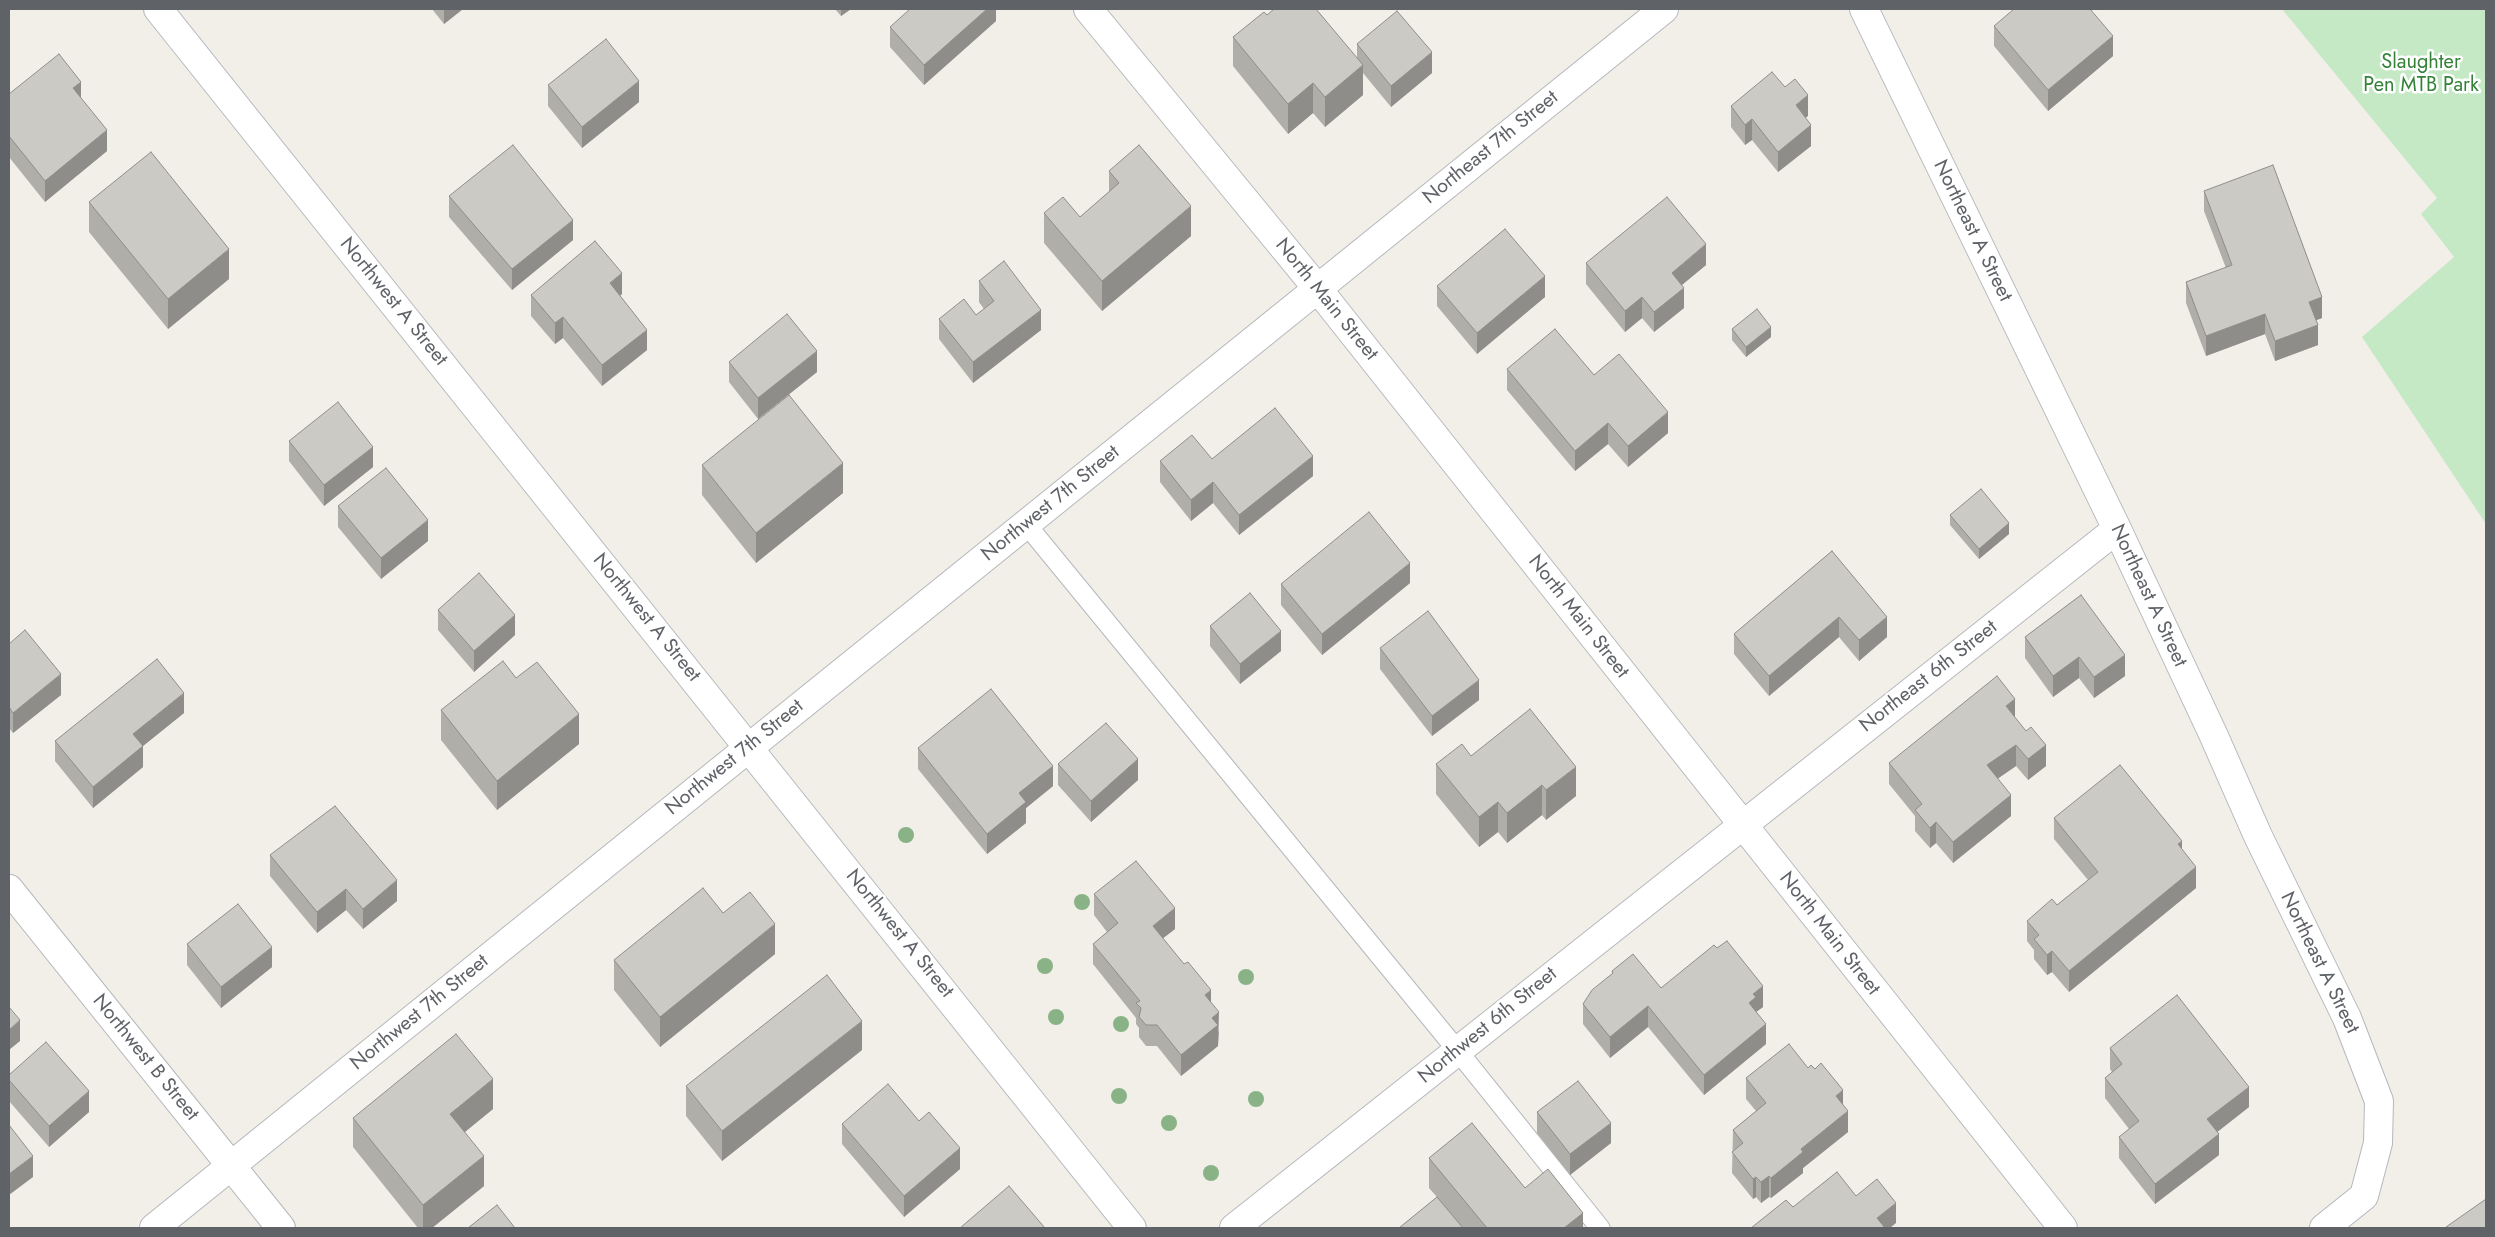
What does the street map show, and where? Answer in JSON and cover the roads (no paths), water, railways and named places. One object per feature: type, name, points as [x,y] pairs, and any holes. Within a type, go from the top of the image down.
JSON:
[{"type":"street","name":"Northwest A Street","points":[[158,9],[1132,1228]]},
{"type":"street","name":"North Main Street","points":[[1088,9],[1317,288],[2063,1228]]},
{"type":"street","name":"Northeast 7th Street","points":[[1317,288],[1664,9]]},
{"type":"street","name":"Northeast A Street","points":[[1864,9],[2117,529],[2262,844],[2347,1018],[2380,1101],[2378,1143],[2364,1196],[2324,1228]]},
{"type":"street","name":"Northwest 7th Street","points":[[154,1228],[1317,288]]},
{"type":"street","name":"Northeast 6th Street","points":[[1742,824],[2117,529]]},
{"type":"street","name":"Northwest 6th Street","points":[[1234,1228],[1742,824]]},
{"type":"street","name":"Northwest B Street","points":[[9,889],[281,1228]]},
{"type":"lane","points":[[1026,524],[1457,1050],[1600,1228]]},
{"type":"park label","name":"Slaughter Pen MTB Park","points":[[2421,74]]}]
